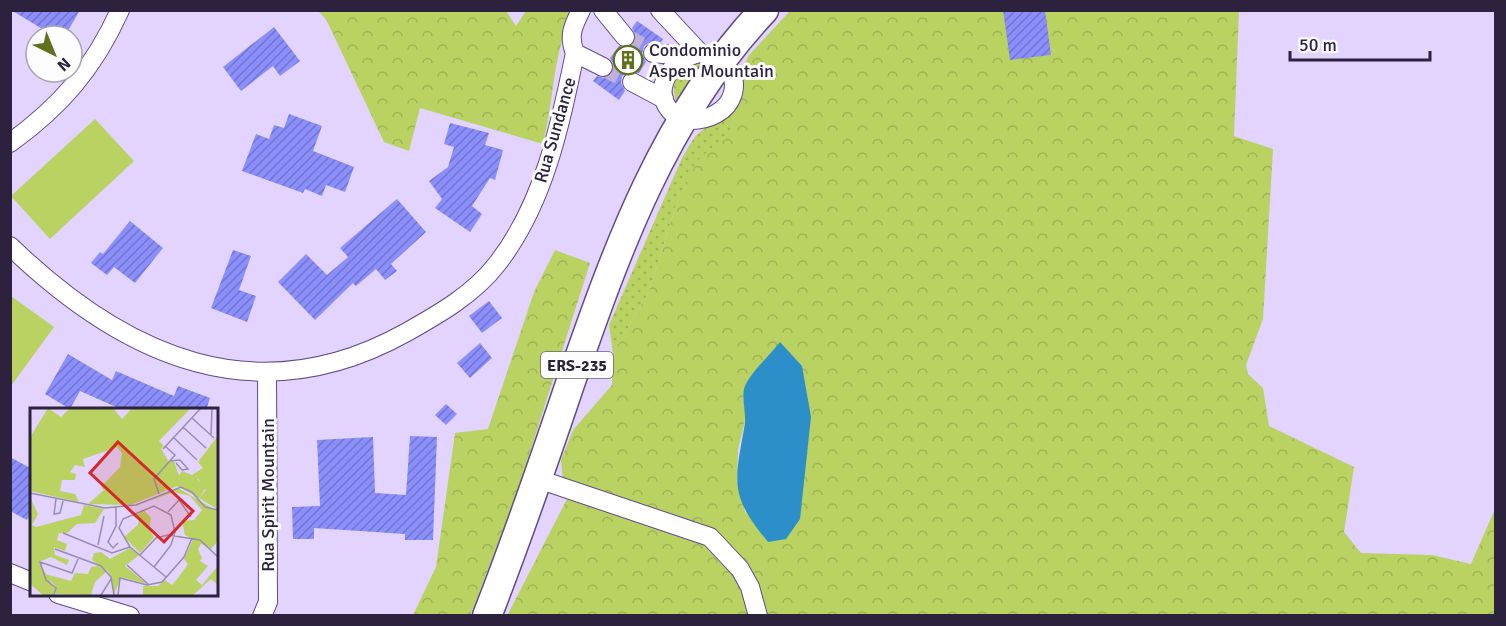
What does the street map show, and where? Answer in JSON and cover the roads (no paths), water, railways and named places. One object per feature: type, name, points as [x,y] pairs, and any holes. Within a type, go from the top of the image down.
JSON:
[{"type":"main road","name":"ERS-235","points":[[487,615],[538,478],[600,297],[672,109],[702,57],[764,10]]},
{"type":"street","points":[[10,143],[29,129],[79,82],[97,56],[120,10]]},
{"type":"street","name":"Rua Sundance","points":[[10,246],[78,304],[140,341],[201,365],[267,373],[302,370],[341,362],[377,348],[439,313],[472,289],[496,265],[527,216],[563,114],[575,53],[570,41],[571,34],[581,10]]},
{"type":"street","points":[[603,10],[626,37]]},
{"type":"street","points":[[660,10],[702,57]]},
{"type":"street","points":[[575,53],[603,67]]},
{"type":"street","points":[[653,53],[702,57]]},
{"type":"street","points":[[632,82],[672,109]]},
{"type":"street","name":"Rua Spirit Mountain","points":[[262,615],[268,603],[267,373]]},
{"type":"street","points":[[538,478],[710,537],[740,569],[750,587],[758,615]]},
{"type":"street","points":[[10,573],[30,581]]},
{"type":"street","points":[[65,596],[130,615]]},
{"type":"water","points":[[780,342],[802,366],[811,417],[800,519],[786,539],[768,542],[746,511],[741,499],[737,473],[745,423],[743,394],[745,386]]},
{"type":"tunnel","points":[[625,37],[653,53]]},
{"type":"tunnel","points":[[603,67],[632,82]]},
{"type":"place","name":"Condominio Aspen Mountain","points":[[628,60]]}]
